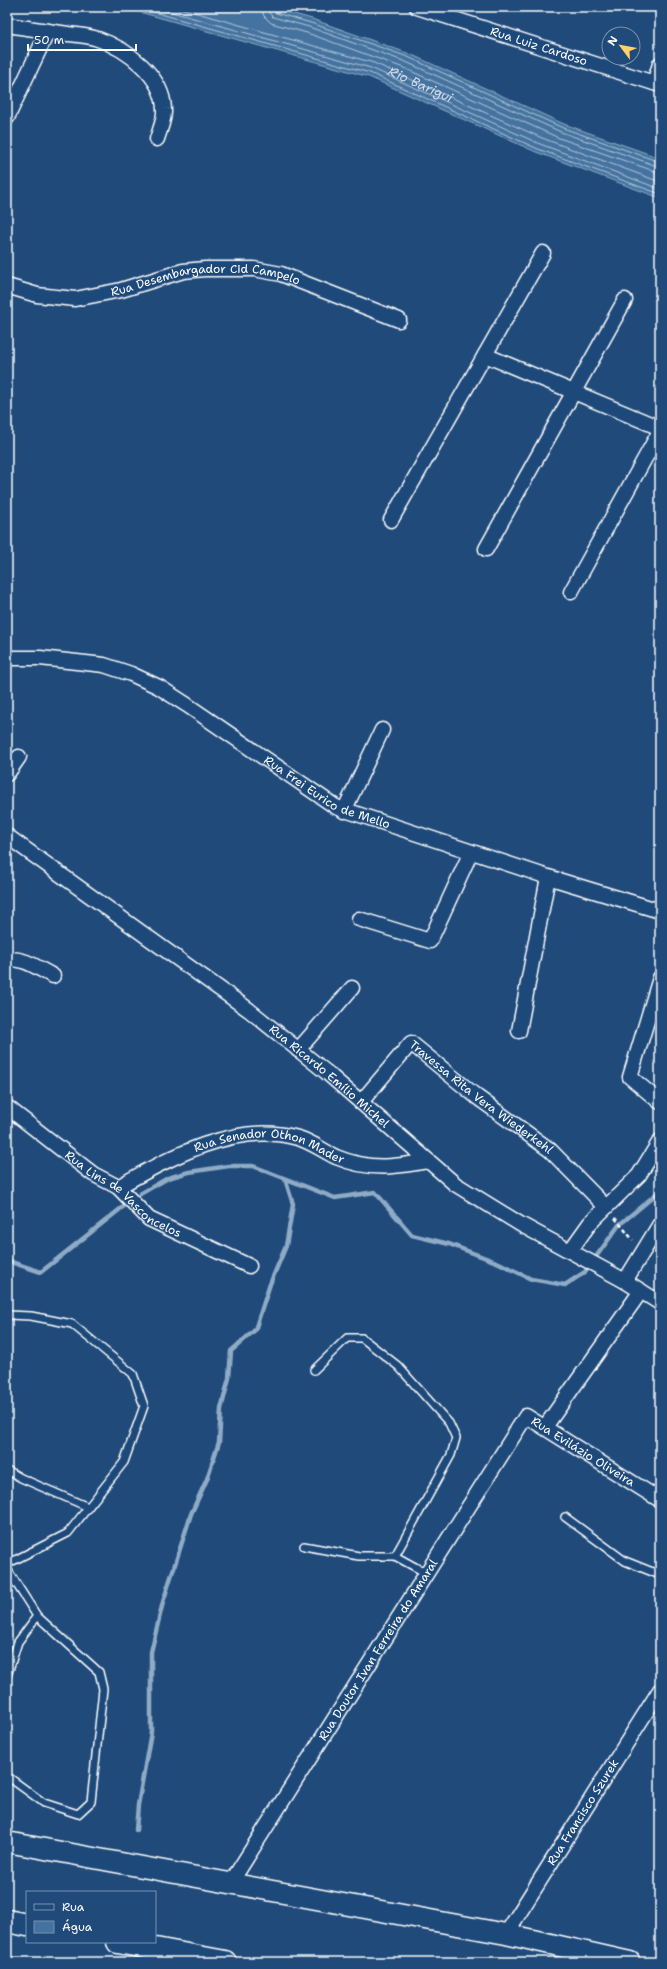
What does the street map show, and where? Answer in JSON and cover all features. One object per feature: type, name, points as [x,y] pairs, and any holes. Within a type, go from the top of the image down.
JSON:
[{"type":"highway","points":[[7,1921],[26,1925]]},
{"type":"highway","points":[[123,1943],[225,1962]]},
{"type":"main road","points":[[7,1842],[506,1934],[630,1962]]},
{"type":"street","name":"Rua Luiz Cardoso","points":[[421,8],[657,84]]},
{"type":"street","points":[[7,25],[98,39],[130,56],[146,70],[158,85],[162,95],[164,110],[163,123],[157,139]]},
{"type":"street","points":[[7,118],[48,31]]},
{"type":"street","points":[[657,84],[660,64]]},
{"type":"street","points":[[391,520],[543,253]]},
{"type":"street","name":"Rua Desembargador Cid Campelo","points":[[7,286],[37,295],[75,299],[121,290],[183,271],[204,269],[254,269],[281,274],[399,320]]},
{"type":"street","points":[[486,549],[625,300]]},
{"type":"street","points":[[485,355],[660,430],[571,592]]},
{"type":"street","name":"Rua Frei Eurico de Mello","points":[[7,658],[40,658],[104,665],[131,674],[159,687],[188,705],[326,802],[344,811],[548,877],[660,911]]},
{"type":"street","points":[[344,811],[382,730]]},
{"type":"street","points":[[7,774],[18,757]]},
{"type":"street","name":"Rua Ricardo Emílio Michel","points":[[7,836],[214,984],[361,1102],[455,1184],[520,1224],[625,1280],[660,1303]]},
{"type":"street","points":[[359,919],[430,941],[471,852]]},
{"type":"street","points":[[519,1031],[548,877]]},
{"type":"street","points":[[7,959],[22,960],[53,976]]},
{"type":"street","points":[[660,978],[630,1077],[660,1102]]},
{"type":"street","points":[[298,1050],[352,988]]},
{"type":"street","name":"Travessa Rita Vera Wiederkehl","points":[[361,1102],[411,1043],[477,1097],[550,1150],[606,1207]]},
{"type":"street","name":"Rua Lins de Vasconcelos","points":[[7,1107],[93,1174],[118,1187],[149,1219],[249,1266]]},
{"type":"street","name":"Rua Senador Othon Mader","points":[[118,1187],[168,1159],[185,1152],[225,1139],[246,1136],[274,1135],[297,1138],[350,1162],[376,1168],[391,1168],[428,1162]]},
{"type":"street","points":[[570,1251],[590,1222],[639,1175],[660,1141]]},
{"type":"street","points":[[625,1280],[660,1224]]},
{"type":"street","points":[[544,1427],[641,1291]]},
{"type":"street","name":"Rua Evilázio Oliveira","points":[[526,1416],[660,1500]]},
{"type":"street","name":"Rua Doutor Ivan Ferreira do Amaral","points":[[230,1884],[526,1416]]},
{"type":"street","name":"Rua Francisco Szurek","points":[[506,1934],[660,1690]]},
{"type":"lane","points":[[7,1316],[31,1316],[72,1324],[133,1374],[144,1406],[124,1462],[68,1533],[7,1564]]},
{"type":"lane","points":[[314,1370],[347,1338],[362,1338],[398,1366],[449,1423],[456,1438],[451,1454],[395,1556]]},
{"type":"lane","points":[[7,1470],[21,1478],[88,1506]]},
{"type":"lane","points":[[565,1517],[626,1561],[660,1575]]},
{"type":"lane","points":[[304,1546],[359,1556],[395,1556],[426,1573]]},
{"type":"lane","points":[[7,1569],[37,1616],[99,1672],[103,1689],[91,1802],[78,1814],[44,1803],[7,1776]]},
{"type":"lane","points":[[7,1676],[18,1642],[37,1616]]},
{"type":"path","points":[[606,1207],[642,1251]]},
{"type":"water","name":"Rio Barigui","points":[[122,7],[270,7],[312,19],[410,54],[564,124],[660,158],[660,198],[536,152],[369,77]]},
{"type":"waterway","points":[[140,1194],[168,1178],[189,1172],[229,1166],[253,1166],[335,1198],[375,1192],[412,1235],[449,1244],[499,1263],[531,1279],[565,1285],[585,1272],[619,1225],[660,1191]]},
{"type":"waterway","points":[[136,1830],[138,1805],[151,1732],[151,1652],[163,1602],[191,1514],[207,1479],[219,1442],[221,1409],[229,1378],[231,1351],[255,1330],[270,1284],[286,1246],[293,1204],[285,1179]]},
{"type":"waterway","points":[[7,1259],[14,1263],[41,1272],[124,1206]]}]
